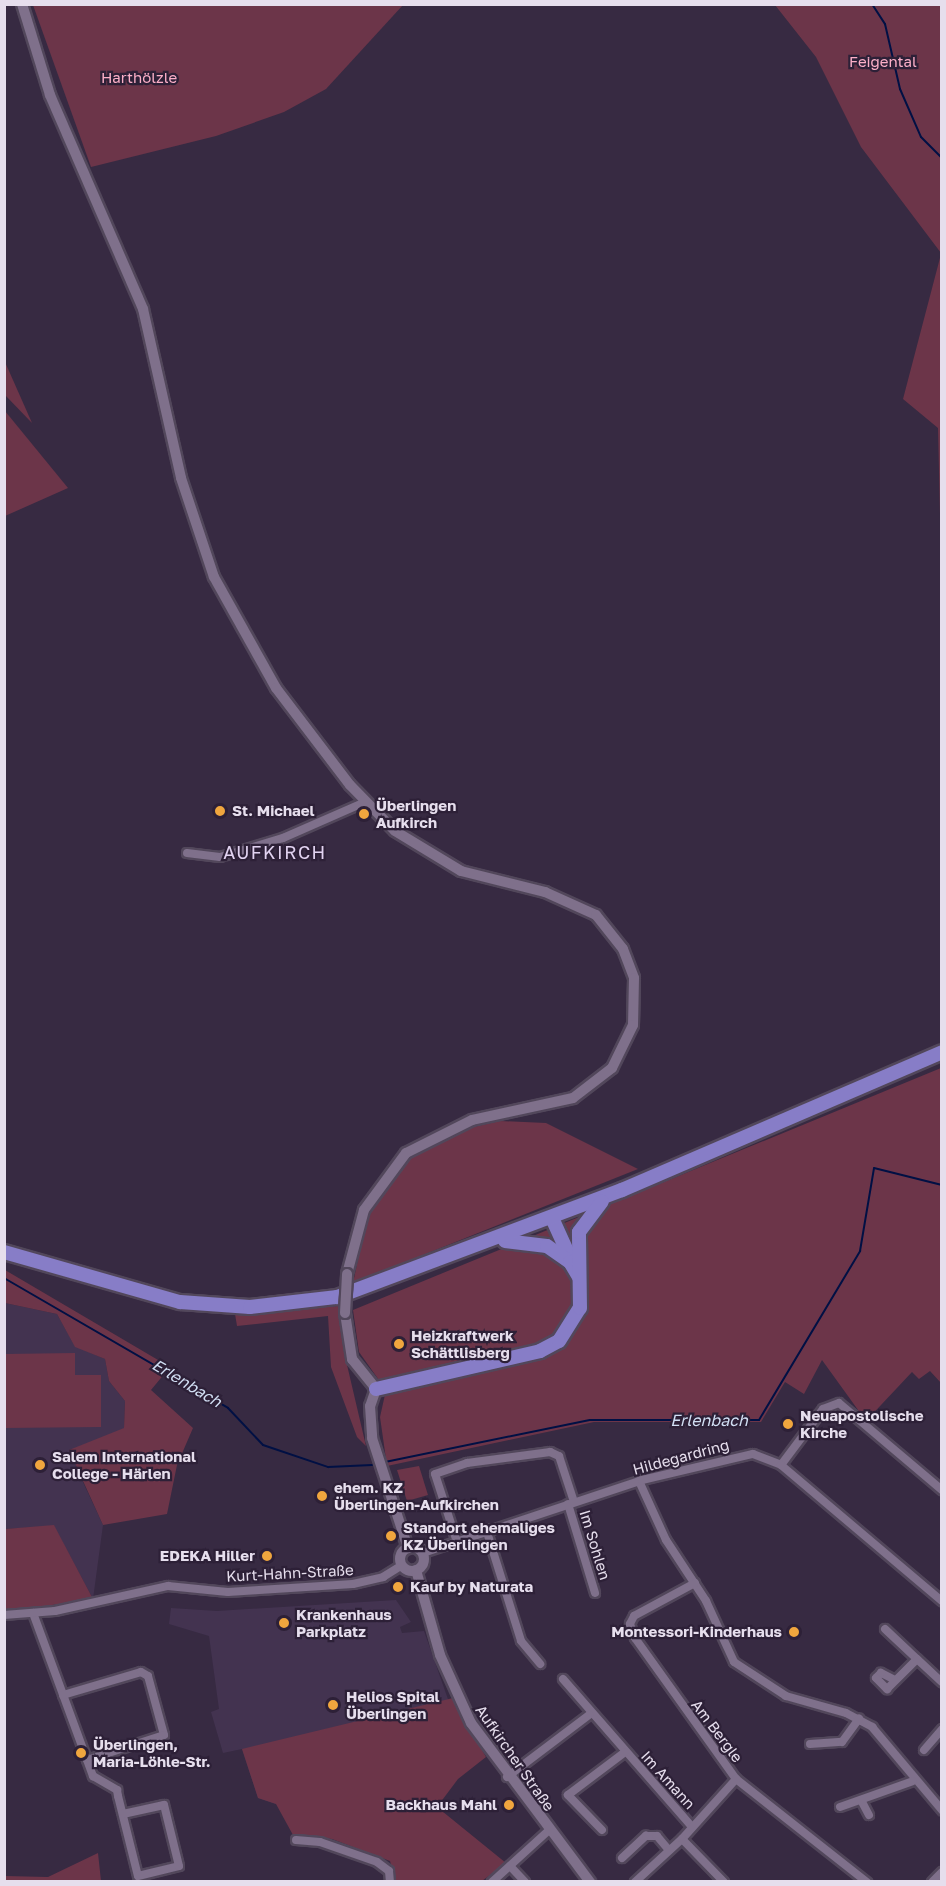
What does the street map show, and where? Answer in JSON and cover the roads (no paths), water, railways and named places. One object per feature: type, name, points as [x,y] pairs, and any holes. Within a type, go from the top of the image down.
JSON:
[{"type":"main road","points":[[4,1251],[147,1296],[250,1307],[358,1292],[622,1190],[942,1052]]},
{"type":"main road","points":[[577,1268],[579,1232],[586,1217],[622,1190]]},
{"type":"main road","points":[[376,1389],[547,1348],[574,1323],[581,1284],[577,1268],[555,1216]]},
{"type":"main road","points":[[485,1244],[538,1242],[577,1268]]},
{"type":"street","points":[[22,4],[54,104],[137,291],[181,478],[214,577],[276,688],[365,802],[434,859],[572,901],[596,915],[623,949],[636,1003],[626,1047],[595,1085],[548,1106],[453,1127],[406,1153],[364,1210],[346,1274],[345,1313],[352,1359],[376,1389],[370,1407],[372,1438],[408,1548],[402,1565],[416,1570],[423,1553],[408,1548]]},
{"type":"street","points":[[187,853],[220,856],[283,838],[365,802]]},
{"type":"street","points":[[781,1465],[823,1409],[839,1403],[942,1491]]},
{"type":"street","name":"Im Sohlen","points":[[456,1539],[435,1474],[467,1463],[550,1452],[559,1456],[595,1593]]},
{"type":"street","name":"Hildegardring","points":[[423,1553],[486,1529],[639,1481],[739,1455],[763,1456],[781,1465],[942,1601]]},
{"type":"street","points":[[639,1481],[666,1540],[695,1583],[725,1648],[742,1670],[786,1696],[859,1719],[882,1737],[913,1781],[942,1810]]},
{"type":"street","points":[[486,1529],[521,1641],[540,1664]]},
{"type":"street","name":"Kurt-Hahn-Straße","points":[[4,1615],[33,1613],[168,1586],[228,1592],[353,1584],[383,1577],[402,1565]]},
{"type":"street","name":"Aufkircher Straße","points":[[416,1570],[461,1704],[507,1778],[590,1881]]},
{"type":"street","name":"Am Bergle","points":[[695,1583],[634,1616],[630,1628],[736,1779],[867,1881]]},
{"type":"street","points":[[33,1613],[93,1776],[117,1790],[138,1876],[179,1866],[164,1805],[123,1814]]},
{"type":"street","points":[[885,1629],[942,1682]]},
{"type":"street","points":[[896,1680],[917,1659]]},
{"type":"street","points":[[63,1695],[141,1672],[148,1676],[165,1735],[87,1760]]},
{"type":"street","name":"Im Amann","points":[[563,1679],[589,1715],[692,1827]]},
{"type":"street","points":[[507,1778],[589,1715]]},
{"type":"street","points":[[810,1744],[842,1742],[859,1719]]},
{"type":"street","points":[[924,1750],[942,1729]]},
{"type":"street","name":"Im Amann","points":[[602,1830],[568,1795],[625,1752]]},
{"type":"street","points":[[635,1881],[668,1848],[682,1839],[736,1779]]},
{"type":"street","points":[[840,1807],[913,1781]]},
{"type":"street","points":[[861,1800],[869,1815]]},
{"type":"street","points":[[492,1881],[548,1831]]},
{"type":"street","points":[[622,1858],[646,1836],[657,1836],[668,1848]]},
{"type":"street","points":[[682,1839],[720,1880]]},
{"type":"street","points":[[296,1840],[320,1842],[377,1862],[388,1871],[390,1881]]},
{"type":"street","points":[[510,1866],[525,1881]]},
{"type":"street","points":[[932,1881],[942,1872]]},
{"type":"waterway","points":[[872,4],[885,24],[900,89],[921,137],[942,158]]},
{"type":"waterway","name":"Erlenbach","points":[[385,1462],[590,1420],[759,1420],[860,1251],[874,1168],[942,1185]]},
{"type":"waterway","name":"Erlenbach","points":[[4,1278],[228,1408],[263,1445],[328,1467],[372,1465]]},
{"type":"place","name":"St. Michael","points":[[220,811]]},
{"type":"place","name":"Überlingen Aufkirch","points":[[364,814]]},
{"type":"place","name":"Heizkraftwerk Schättlisberg","points":[[399,1344]]},
{"type":"place","name":"Neuapostolische Kirche","points":[[788,1424]]},
{"type":"place","name":"Salem International College - Härlen","points":[[40,1465]]},
{"type":"place","name":"ehem. KZ Überlingen-Aufkirchen","points":[[322,1496]]},
{"type":"place","name":"Standort ehemaliges KZ Überlingen","points":[[391,1536]]},
{"type":"place","name":"EDEKA Hiller","points":[[267,1556]]},
{"type":"place","name":"Kauf by Naturata","points":[[398,1587]]},
{"type":"place","name":"Krankenhaus Parkplatz","points":[[284,1623]]},
{"type":"place","name":"Montessori-Kinderhaus","points":[[794,1632]]},
{"type":"place","name":"Helios Spital Überlingen","points":[[333,1705]]},
{"type":"place","name":"Überlingen, Maria-Löhle-Str.","points":[[81,1753]]},
{"type":"place","name":"Backhaus Mahl","points":[[509,1805]]},
{"type":"district","name":"AUFKIRCH","points":[[275,852]]},
{"type":"park label","name":"Feigental","points":[[883,62]]},
{"type":"park label","name":"Harthölzle","points":[[139,78]]}]
